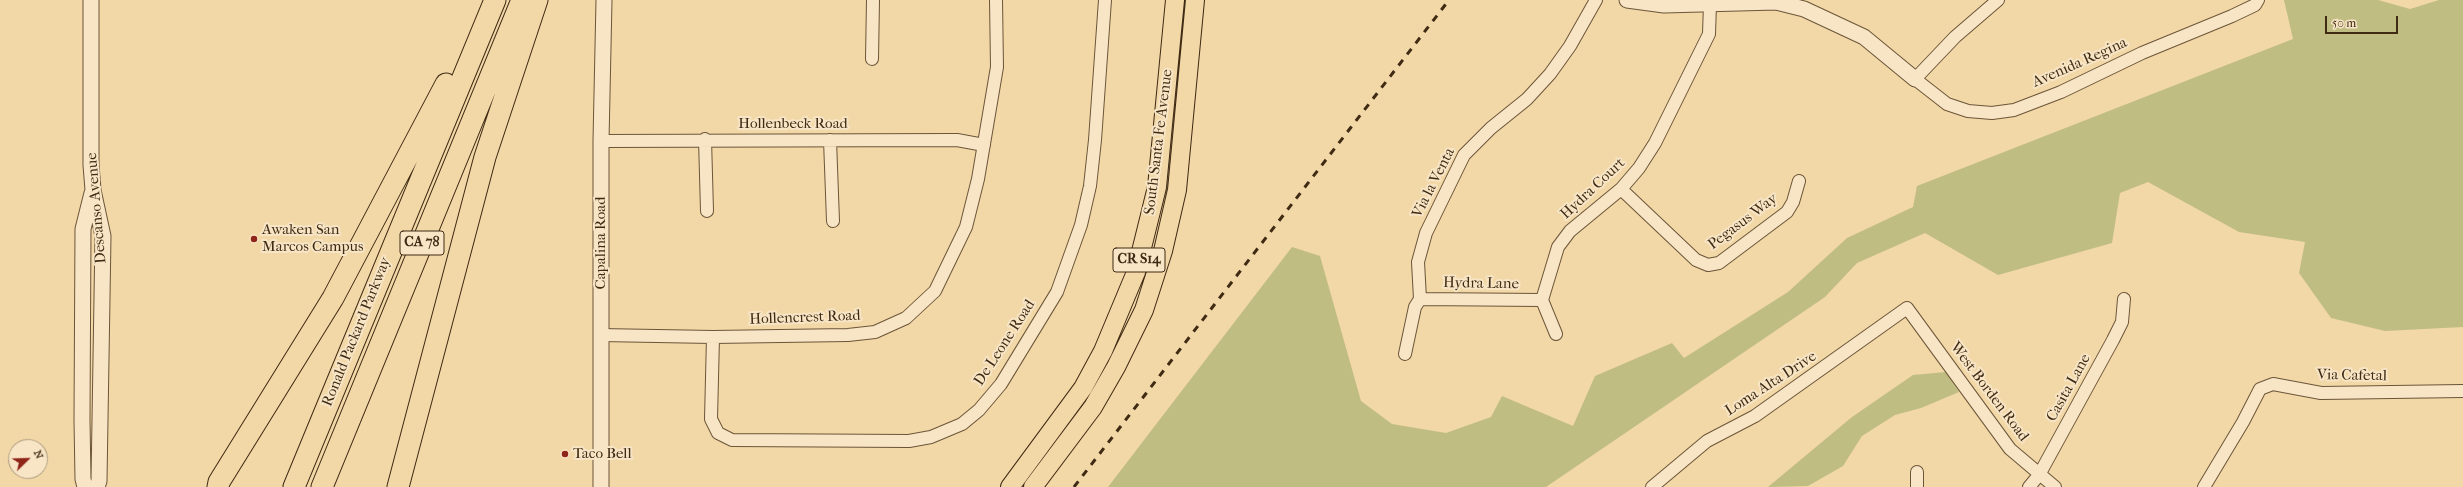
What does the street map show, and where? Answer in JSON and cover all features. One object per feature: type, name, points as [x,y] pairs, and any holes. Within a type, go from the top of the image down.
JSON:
[{"type":"highway","name":"Ronald Packard Parkway","points":[[294,487],[495,0]]},
{"type":"highway","name":"Ronald Packard Parkway","points":[[322,487],[522,0]]},
{"type":"highway","points":[[398,487],[485,157],[537,0]]},
{"type":"highway","points":[[218,487],[219,482],[333,298],[452,73],[475,48]]},
{"type":"main road","name":"South Santa Fe Avenue","points":[[1010,487],[1083,388],[1110,338],[1136,272],[1157,187],[1175,0]]},
{"type":"main road","name":"South Santa Fe Avenue","points":[[1033,487],[1093,407],[1116,367],[1144,310],[1161,258],[1177,190],[1195,0]]},
{"type":"street","name":"Descanso Avenue","points":[[91,0],[93,190],[103,236],[99,470],[97,487]]},
{"type":"street","name":"Capalina Road","points":[[600,487],[601,141],[604,0]]},
{"type":"street","points":[[872,59],[873,0]]},
{"type":"street","name":"Hollencrest Road","points":[[600,335],[713,337],[848,335],[875,332],[906,318],[935,291],[946,272],[966,227],[978,179],[997,67],[996,0]]},
{"type":"street","name":"De Leone Road","points":[[713,337],[711,419],[718,434],[732,440],[909,441],[931,437],[962,424],[979,410],[1001,384],[1057,292],[1081,225],[1090,186],[1106,0]]},
{"type":"street","name":"Via la Venta","points":[[1405,354],[1415,307],[1420,299],[1418,262],[1426,233],[1464,154],[1491,128],[1527,99],[1550,74],[1570,46],[1596,0]]},
{"type":"street","points":[[1627,0],[1664,5],[1776,2],[1804,9],[1864,37],[1915,79],[1955,37],[1998,0]]},
{"type":"street","name":"Avenida Regina","points":[[1915,79],[1947,104],[1968,111],[1992,113],[2014,110],[2061,92],[2142,53],[2232,16],[2255,5],[2258,0]]},
{"type":"street","name":"Hydra Court","points":[[1542,300],[1558,247],[1570,231],[1621,189],[1639,168],[1655,143],[1696,63],[1709,34],[1710,4]]},
{"type":"street","points":[[705,139],[708,211]]},
{"type":"street","name":"Hollenbeck Road","points":[[601,141],[705,139],[957,140],[984,145]]},
{"type":"street","points":[[830,140],[833,221]]},
{"type":"street","name":"Pegasus Way","points":[[1621,189],[1696,260],[1708,265],[1719,263],[1787,212],[1793,202],[1799,182]]},
{"type":"street","points":[[85,487],[83,479],[82,420],[83,229],[93,190]]},
{"type":"street","name":"Hydra Lane","points":[[1420,299],[1542,300]]},
{"type":"street","name":"Casita Lane","points":[[2030,487],[2039,475],[2122,322],[2124,299]]},
{"type":"street","points":[[1542,300],[1556,334]]},
{"type":"street","name":"West Borden Road","points":[[1907,308],[2010,449],[2055,487]]},
{"type":"street","name":"Loma Alta Drive","points":[[1652,487],[1707,441],[1755,416],[1907,308]]},
{"type":"street","name":"Via Cafetal","points":[[2206,486],[2260,389],[2273,384],[2321,393],[2463,391]]},
{"type":"street","points":[[1917,472],[1917,487]]},
{"type":"shaded area","points":[[2284,0],[2378,0],[2410,9],[2439,0],[2463,0],[2463,327],[2385,331],[2331,318],[2299,273],[2305,242],[2239,232],[2148,182],[2120,193],[2112,243],[1998,275],[1925,233],[1857,263],[1825,297],[1546,487],[1108,487],[1292,247],[1320,256],[1361,401],[1392,424],[1446,433],[1491,417],[1502,396],[1573,426],[1595,376],[1672,343],[1684,358],[1788,292],[1847,238],[1913,207],[1917,186],[2293,39]]},
{"type":"shaded area","points":[[1946,372],[1959,392],[1921,408],[1895,415],[1862,436],[1843,466],[1808,486],[1768,487],[1852,417],[1913,375]]},
{"type":"railway","points":[[1074,487],[1449,0]]},
{"type":"place","name":"Awaken San Marcos Campus","points":[[254,239]]},
{"type":"place","name":"Taco Bell","points":[[565,454]]}]
